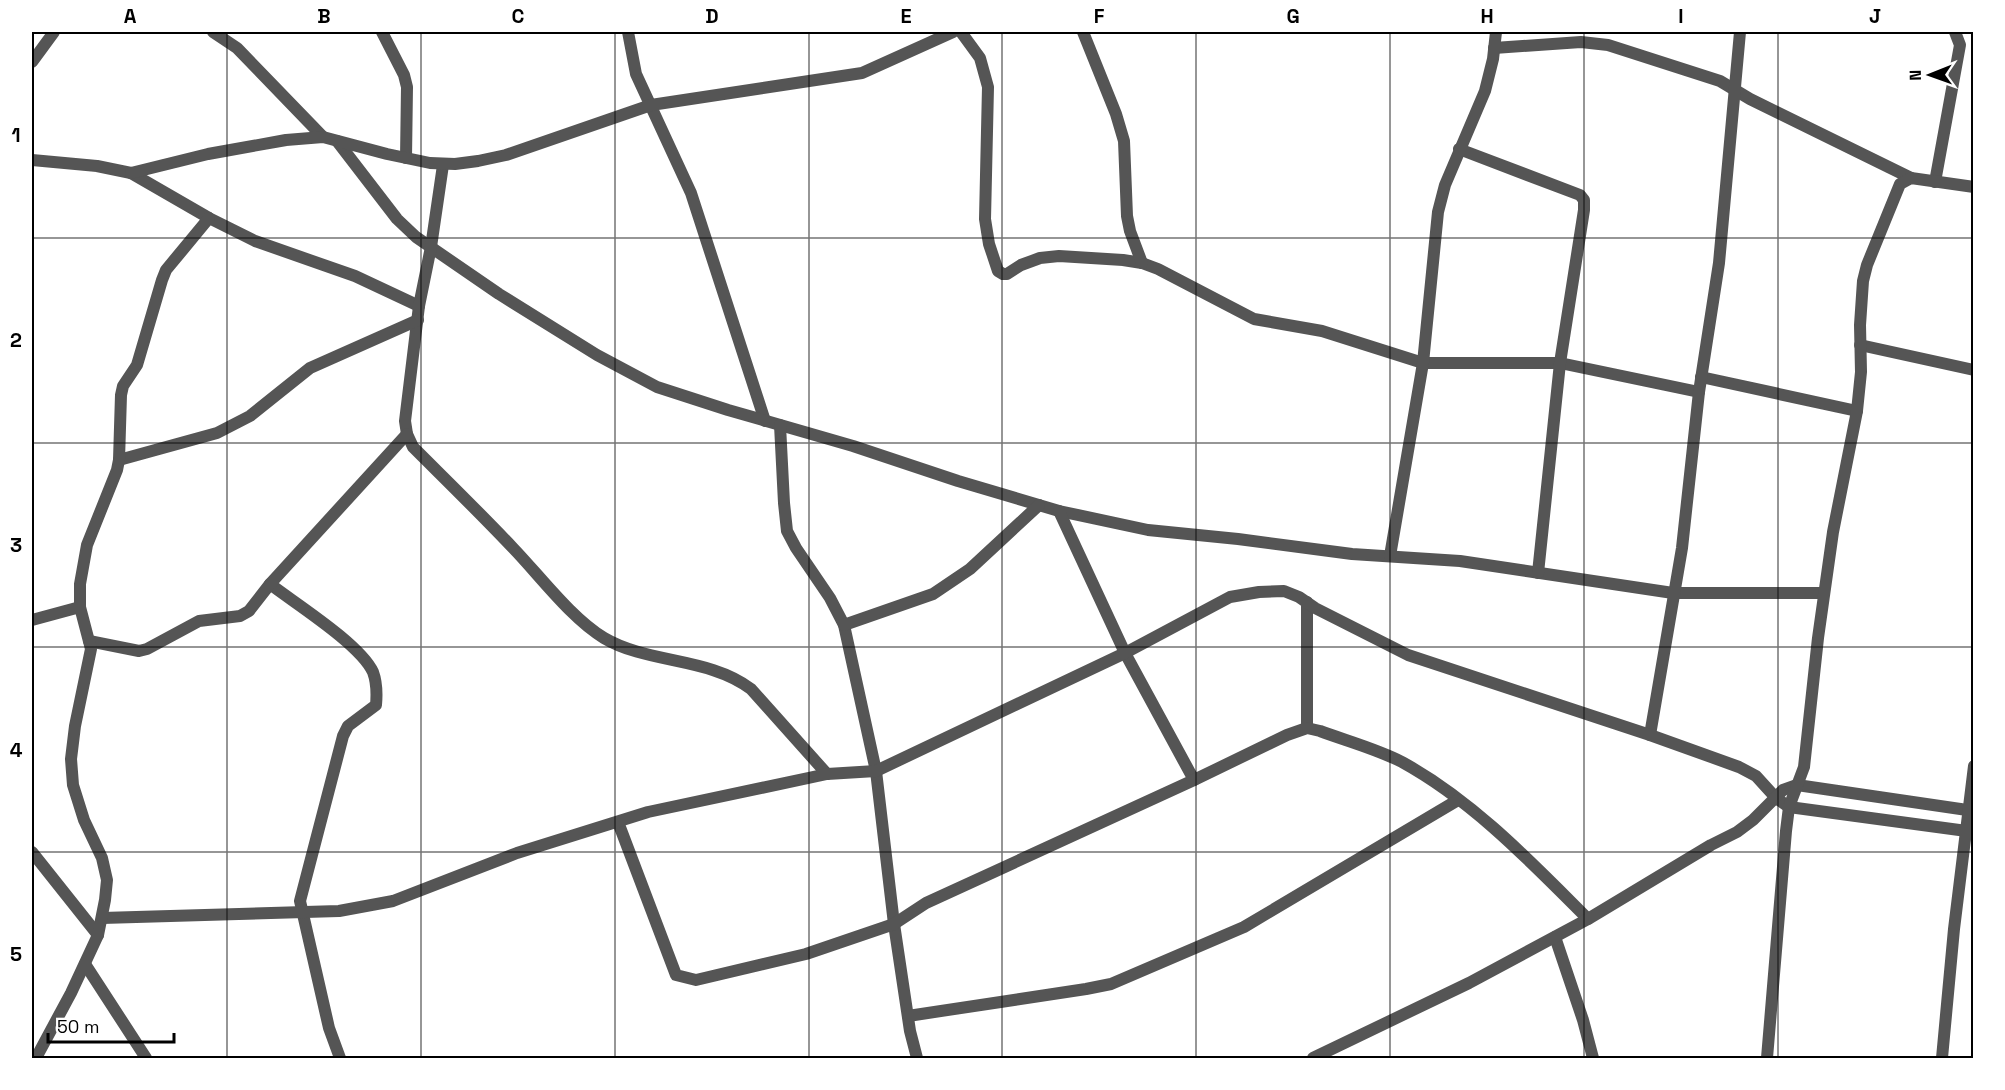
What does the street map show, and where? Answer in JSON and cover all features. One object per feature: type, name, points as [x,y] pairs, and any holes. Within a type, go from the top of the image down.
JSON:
[{"type":"street","points":[[32,62],[54,32]]},
{"type":"street","points":[[213,32],[237,48],[323,137]]},
{"type":"street","points":[[382,32],[404,75],[406,158]]},
{"type":"street","points":[[628,32],[636,74],[691,193],[765,421]]},
{"type":"street","points":[[131,173],[208,154],[286,140],[323,137],[443,165],[478,161],[506,154],[651,105],[862,73],[953,32]]},
{"type":"street","points":[[962,32],[980,58],[988,87],[985,219],[989,244],[998,271],[1003,274],[1040,258],[1059,256],[1142,263],[1254,319],[1322,331],[1422,363],[1560,363],[1699,392]]},
{"type":"street","points":[[1083,32],[1116,114],[1124,141],[1127,216],[1142,263]]},
{"type":"street","points":[[1390,556],[1422,363],[1438,212],[1445,185],[1459,149],[1485,92],[1496,32]]},
{"type":"street","points":[[1650,735],[1682,548],[1699,392],[1719,263],[1740,32]]},
{"type":"street","points":[[1935,182],[1959,45],[1955,32]]},
{"type":"street","points":[[1494,48],[1581,42],[1608,45],[1720,81],[1911,178],[1974,187]]},
{"type":"street","points":[[337,141],[397,219],[431,247],[574,342],[657,387],[853,446],[958,481],[1059,511],[1148,530],[1352,554],[1460,561],[1673,593],[1824,593]]},
{"type":"street","points":[[1459,149],[1580,195],[1584,200],[1560,363],[1538,573]]},
{"type":"street","points":[[32,160],[97,166],[131,173],[255,242],[355,276],[419,306]]},
{"type":"street","points":[[443,165],[431,247],[419,306],[405,421],[412,447],[513,547],[584,623],[604,638],[620,646],[722,672],[741,681],[751,689],[827,774]]},
{"type":"street","points":[[1767,1059],[1789,807],[1804,767],[1833,532],[1857,411],[1861,372],[1861,297],[1867,265],[1900,184],[1911,178]]},
{"type":"street","points":[[36,1059],[98,935],[107,880],[102,858],[84,820],[73,785],[72,759],[75,726],[91,649],[80,607],[80,584],[87,545],[117,470],[123,386],[137,365],[162,280],[166,270],[209,218]]},
{"type":"street","points":[[119,460],[217,434],[250,416],[310,368],[418,320]]},
{"type":"street","points":[[1860,345],[1974,370]]},
{"type":"street","points":[[1701,377],[1857,411]]},
{"type":"street","points":[[780,425],[784,503],[788,531],[796,548],[830,598],[844,625],[876,771],[894,924],[917,1059]]},
{"type":"street","points":[[89,641],[139,651],[199,621],[240,616],[249,611],[270,584],[407,434]]},
{"type":"street","points":[[844,625],[933,594],[970,569],[1039,505]]},
{"type":"street","points":[[1059,511],[1125,653],[1194,780]]},
{"type":"street","points":[[270,584],[354,649],[372,670],[376,681],[376,705],[348,726],[343,736],[300,901],[329,1028],[340,1059]]},
{"type":"street","points":[[102,918],[303,913],[339,911],[393,902],[517,853],[648,812],[827,774],[876,771],[1125,653],[1230,597],[1258,592],[1284,591],[1408,655],[1739,767],[1756,776],[1776,798],[1789,807],[1970,832]]},
{"type":"street","points":[[1307,602],[1307,728]]},
{"type":"street","points":[[32,620],[80,607]]},
{"type":"street","points":[[618,822],[676,975],[696,980],[806,954],[894,924],[926,903],[1287,735],[1307,728],[1320,730],[1399,761],[1432,780],[1524,855],[1588,919]]},
{"type":"street","points":[[1942,1059],[1970,832],[1974,766]]},
{"type":"street","points":[[1313,1059],[1469,982],[1588,919],[1711,845],[1737,832],[1753,820],[1783,790],[1797,785],[1971,810]]},
{"type":"street","points":[[908,1016],[1086,990],[1111,984],[1244,927],[1458,800]]},
{"type":"street","points":[[32,852],[98,935]]},
{"type":"street","points":[[1556,937],[1593,1059]]},
{"type":"street","points":[[85,964],[146,1059]]}]
